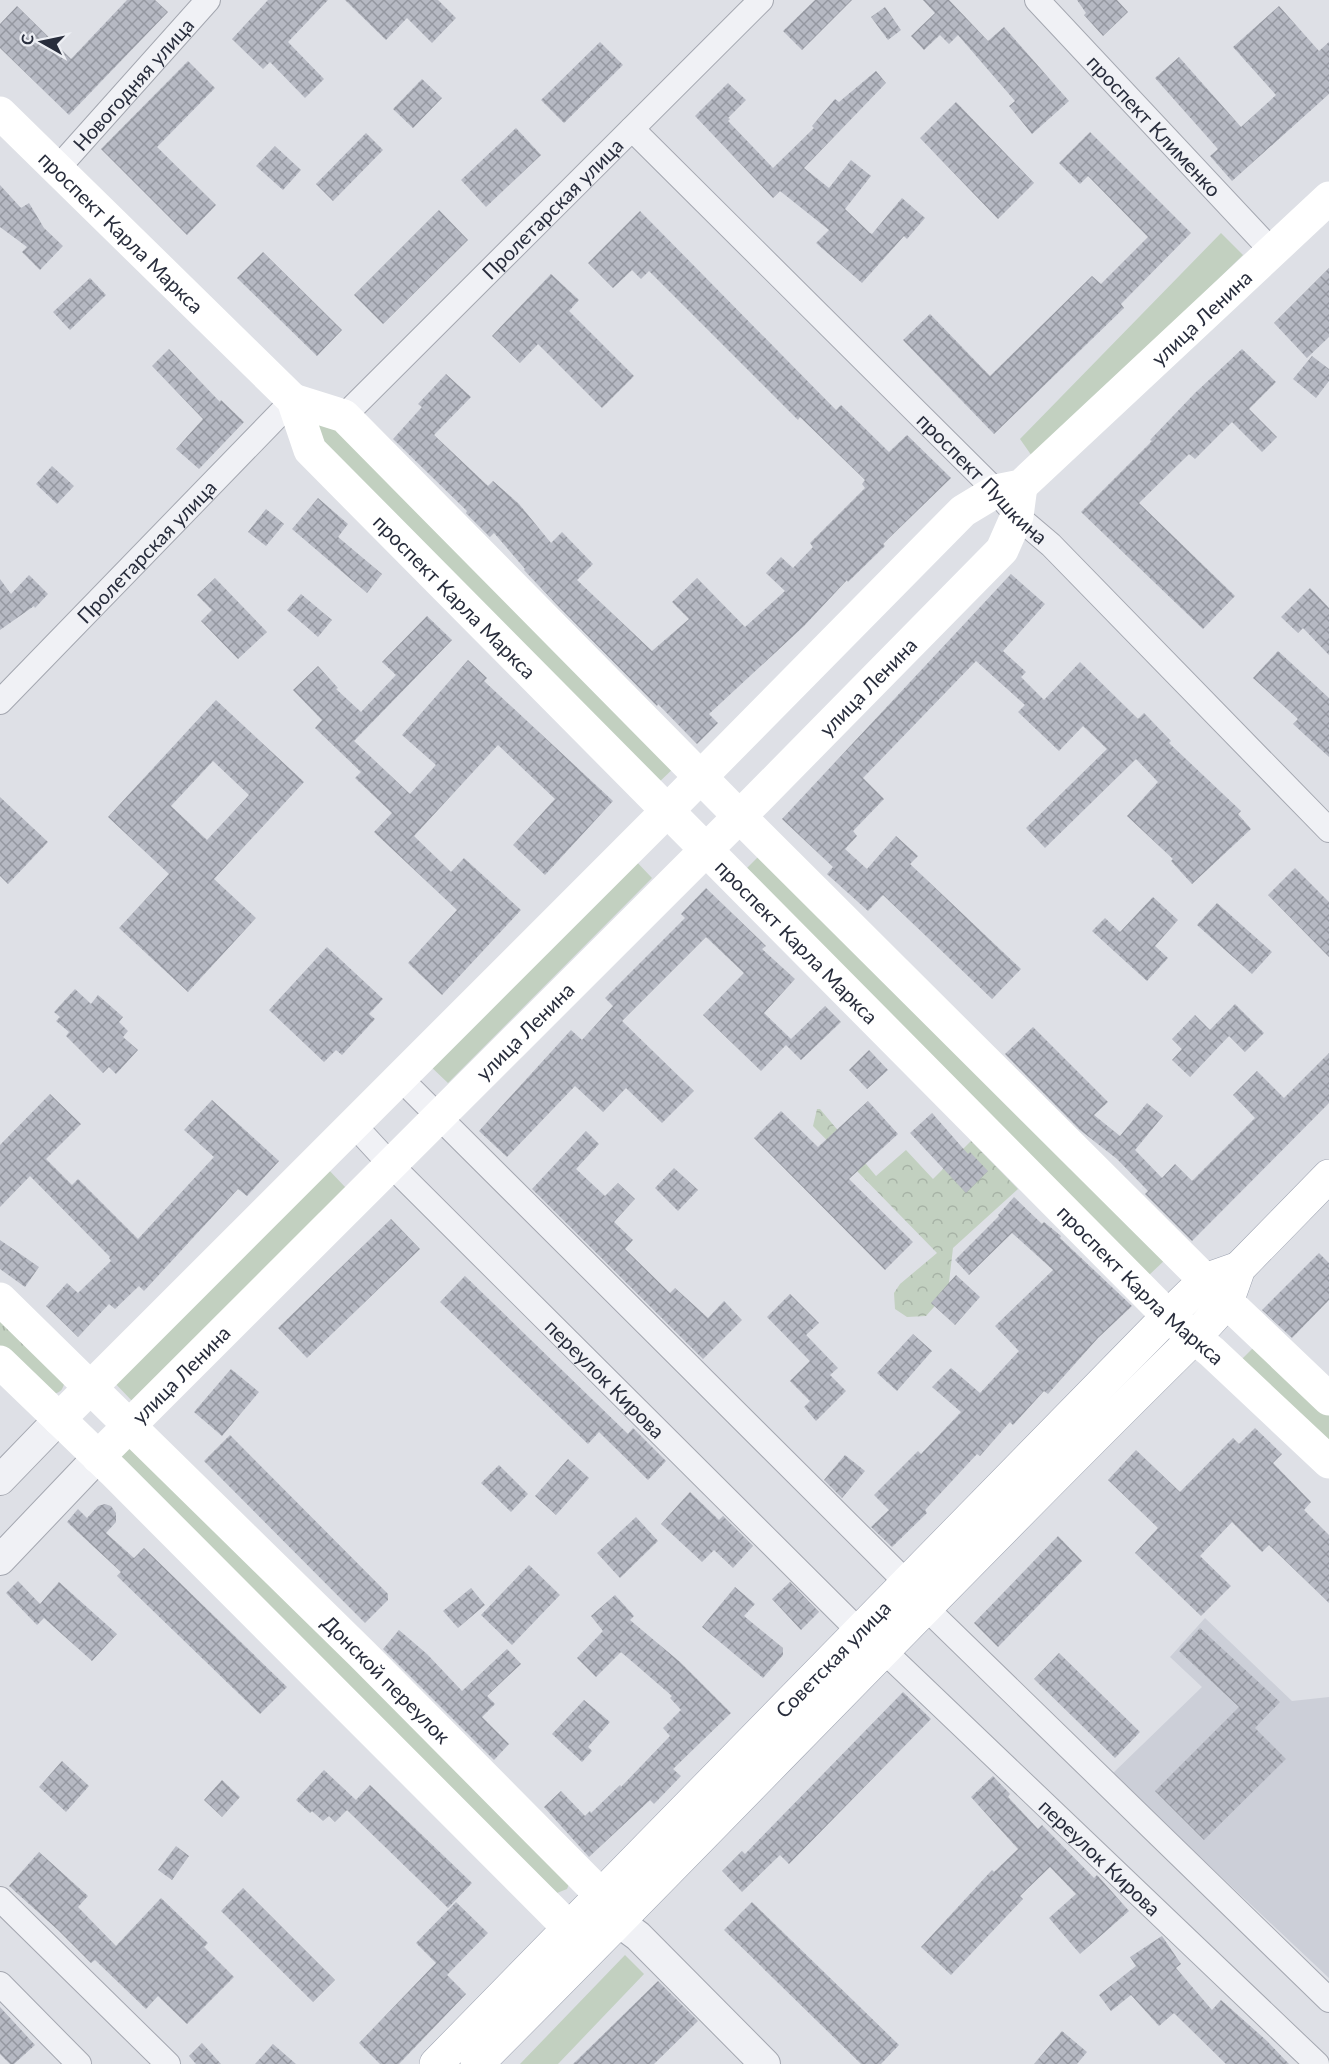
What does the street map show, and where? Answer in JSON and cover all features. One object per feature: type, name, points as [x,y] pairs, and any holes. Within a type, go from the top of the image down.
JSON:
[{"type":"main road","name":"проспект Карла Маркса","points":[[0,112],[293,400],[310,450],[1168,1316],[1329,1462]]},
{"type":"main road","name":"улица Ленина","points":[[59,1419],[701,777],[963,511],[1011,498],[1329,198]]},
{"type":"main road","name":"проспект Карла Маркса","points":[[293,400],[344,416],[739,816],[1216,1291],[1329,1399]]},
{"type":"main road","name":"улица Ленина","points":[[98,1457],[1002,550],[1011,498]]},
{"type":"main road","name":"Советская улица","points":[[477,2064],[619,1922],[871,1641],[916,1595],[1168,1316],[1216,1291],[1329,1176]]},
{"type":"main road","name":"Советская улица","points":[[916,1595],[1194,1338],[1216,1291]]},
{"type":"main road","name":"Донской переулок","points":[[0,1299],[130,1425],[600,1894],[619,1922]]},
{"type":"main road","points":[[0,1362],[569,1928]]},
{"type":"main road","name":"Советская улица","points":[[436,2064],[600,1894],[871,1641]]},
{"type":"street","name":"Новогодняя улица","points":[[57,169],[208,0]]},
{"type":"street","name":"Пролетарская улица","points":[[344,416],[761,0]]},
{"type":"street","name":"проспект Клименко","points":[[1038,0],[1272,251]]},
{"type":"street","name":"проспект Пушкина","points":[[632,129],[1011,498],[1051,545],[1329,830]]},
{"type":"street","name":"Пролетарская улица","points":[[0,702],[293,400]]},
{"type":"street","points":[[400,1078],[916,1595],[1329,2000]]},
{"type":"street","name":"переулок Кирова","points":[[354,1125],[390,1164],[871,1641],[1317,2064]]},
{"type":"street","name":"улица Ленина","points":[[0,1480],[59,1419]]},
{"type":"street","name":"улица Ленина","points":[[0,1560],[98,1457]]},
{"type":"street","points":[[0,1899],[168,2064]]},
{"type":"street","points":[[569,1928],[619,1922]]},
{"type":"street","name":"Донской переулок","points":[[619,1922],[638,1936],[765,2064]]},
{"type":"street","points":[[0,1983],[79,2064]]},
{"type":"shaded area","points":[[1205,1618],[1292,1701],[1329,1697],[1329,1978],[1112,1774],[1202,1687],[1170,1657]]},
{"type":"green space","points":[[1221,233],[1243,255],[1034,459],[1020,439]]},
{"type":"green space","points":[[302,408],[342,420],[678,764],[654,787],[316,446]]},
{"type":"green space","points":[[763,852],[1167,1258],[1147,1277],[743,872]]},
{"type":"green space","points":[[633,858],[652,878],[448,1083],[428,1064]]},
{"type":"green space","points":[[817,1109],[820,1109],[876,1176],[906,1150],[933,1179],[971,1141],[1018,1189],[953,1248],[948,1291],[926,1316],[907,1317],[895,1309],[894,1293],[900,1284],[937,1253],[813,1126]]},
{"type":"green space","points":[[326,1167],[346,1188],[133,1402],[111,1379]]},
{"type":"green space","points":[[0,1307],[65,1380],[60,1391],[53,1394],[0,1349]]},
{"type":"green space","points":[[1256,1345],[1329,1414],[1329,1445],[1240,1361]]},
{"type":"green space","points":[[131,1446],[570,1882],[567,1889],[557,1893],[123,1470],[120,1451]]},
{"type":"green space","points":[[625,1955],[644,1974],[558,2064],[520,2064]]},
{"type":"building","points":[[127,0],[155,0],[168,12],[69,115],[0,48],[0,24],[17,6],[71,59]]},
{"type":"building","points":[[268,0],[328,0],[288,42],[324,79],[305,98],[270,62],[263,69],[232,39]]},
{"type":"building","points":[[345,0],[438,0],[456,18],[432,43],[407,18],[386,40]]},
{"type":"building","points":[[815,0],[852,0],[802,50],[783,31]]},
{"type":"building","points":[[923,0],[949,0],[988,41],[1004,27],[1069,101],[1032,134],[1009,106],[1015,101],[958,35],[949,44],[940,35],[924,50],[911,36],[935,13]]},
{"type":"building","points":[[1077,0],[1117,0],[1128,12],[1103,36],[1084,15],[1086,13]]},
{"type":"building","points":[[1279,6],[1319,51],[1329,42],[1329,94],[1232,181],[1210,156],[1218,149],[1155,78],[1179,57],[1241,127],[1276,95],[1233,47]]},
{"type":"building","points":[[885,7],[901,30],[888,40],[871,17]]},
{"type":"building","points":[[600,42],[623,65],[564,123],[541,100]]},
{"type":"building","points":[[188,61],[215,88],[157,147],[216,205],[187,235],[101,149]]},
{"type":"building","points":[[876,71],[886,83],[804,168],[829,188],[851,160],[871,176],[845,209],[872,234],[902,198],[925,218],[907,239],[904,236],[862,283],[816,243],[829,230],[780,191],[773,198],[695,116],[728,83],[746,100],[728,118],[730,119],[728,121],[773,168],[814,128],[812,126],[835,99],[839,102]]},
{"type":"building","points":[[422,79],[442,98],[413,128],[393,109]]},
{"type":"building","points":[[956,102],[1034,183],[998,219],[920,138]]},
{"type":"building","points":[[516,128],[541,155],[486,207],[461,180]]},
{"type":"building","points":[[1090,132],[1191,233],[1121,304],[1124,308],[994,434],[903,340],[930,314],[990,376],[1092,276],[1101,284],[1148,237],[1088,176],[1080,184],[1059,163]]},
{"type":"building","points":[[366,133],[383,150],[333,201],[316,184]]},
{"type":"building","points":[[275,146],[301,170],[283,190],[256,166]]},
{"type":"building","points":[[0,185],[21,208],[29,203],[44,228],[63,246],[40,270],[22,252],[27,247],[0,227]]},
{"type":"building","points":[[439,210],[468,240],[383,324],[354,295]]},
{"type":"building","points":[[640,211],[836,410],[841,405],[889,452],[907,435],[951,478],[883,544],[885,546],[848,582],[847,580],[804,626],[709,714],[718,723],[697,744],[558,606],[524,570],[494,533],[490,537],[466,513],[467,511],[393,439],[422,407],[418,404],[446,374],[471,397],[434,435],[488,486],[493,481],[519,504],[551,543],[562,532],[593,564],[577,580],[652,651],[689,619],[672,602],[697,578],[745,627],[785,591],[766,573],[781,557],[793,568],[813,547],[810,543],[865,488],[862,484],[865,480],[800,417],[798,420],[649,271],[641,279],[632,270],[613,288],[588,263]]},
{"type":"building","points":[[263,252],[342,330],[317,356],[237,278]]},
{"type":"building","points":[[1329,268],[1329,337],[1307,358],[1274,323]]},
{"type":"building","points":[[551,274],[579,300],[569,311],[634,376],[602,408],[538,344],[520,363],[492,336]]},
{"type":"building","points":[[90,278],[106,295],[70,330],[53,312]]},
{"type":"building","points":[[169,349],[220,402],[221,400],[244,422],[199,469],[176,449],[203,419],[152,366]]},
{"type":"building","points":[[1242,349],[1276,382],[1249,409],[1277,437],[1262,452],[1232,422],[1195,459],[1189,454],[1139,503],[1235,596],[1203,629],[1081,512],[1152,441],[1150,440],[1195,393]]},
{"type":"building","points":[[1312,356],[1329,369],[1329,381],[1316,398],[1293,379]]},
{"type":"building","points":[[52,466],[74,486],[57,504],[36,484]]},
{"type":"building","points":[[318,498],[348,524],[338,537],[382,574],[367,593],[292,529]]},
{"type":"building","points":[[266,509],[284,524],[266,546],[248,532]]},
{"type":"building","points":[[1011,574],[1045,604],[1003,651],[1026,672],[1021,677],[1044,700],[1080,662],[1138,719],[1144,713],[1171,741],[1169,743],[1241,811],[1238,814],[1251,829],[1192,884],[1171,861],[1173,859],[1127,816],[1158,782],[1136,759],[1045,848],[1026,828],[1107,749],[1083,726],[1059,751],[1018,712],[1025,705],[976,661],[863,778],[884,799],[853,831],[857,836],[845,849],[867,869],[896,836],[918,856],[910,864],[1021,969],[992,999],[883,895],[868,911],[827,874],[833,867],[782,819]]},
{"type":"building","points":[[29,575],[48,594],[35,608],[34,606],[0,630],[0,579],[11,594]]},
{"type":"building","points":[[215,578],[267,632],[238,659],[201,621],[212,610],[197,595]]},
{"type":"building","points":[[1310,588],[1329,608],[1329,655],[1303,628],[1298,633],[1281,617]]},
{"type":"building","points":[[301,594],[332,620],[318,637],[287,610]]},
{"type":"building","points":[[427,616],[452,640],[354,741],[410,794],[436,765],[402,735],[468,660],[487,678],[484,681],[613,801],[545,875],[513,845],[555,799],[498,745],[414,836],[451,872],[464,858],[521,910],[442,995],[408,963],[457,910],[374,832],[392,813],[355,778],[361,772],[315,728],[322,720],[293,690],[318,666],[338,688],[336,689],[361,712],[396,675],[382,662]]},
{"type":"building","points":[[1278,651],[1329,698],[1329,757],[1293,724],[1298,719],[1253,678]]},
{"type":"building","points":[[216,700],[304,782],[214,879],[256,918],[188,992],[119,928],[169,874],[108,817]],"holes":[[[213,761],[249,795],[207,840],[171,806]]]},
{"type":"building","points":[[0,797],[48,842],[8,884],[0,876]]},
{"type":"building","points":[[1295,868],[1329,902],[1329,957],[1268,895]]},
{"type":"building","points":[[706,888],[766,946],[762,949],[795,979],[764,1013],[791,1039],[825,1006],[841,1022],[801,1060],[786,1045],[761,1071],[703,1015],[744,973],[706,937],[622,1021],[694,1091],[662,1123],[626,1088],[603,1112],[575,1086],[507,1157],[479,1131],[571,1030],[582,1040],[613,1006],[605,998],[685,918],[681,914]]},
{"type":"building","points":[[1153,897],[1178,920],[1155,946],[1168,958],[1147,981],[1092,931],[1105,918],[1120,932]]},
{"type":"building","points":[[1217,903],[1272,952],[1252,974],[1197,925]]},
{"type":"building","points":[[327,947],[383,999],[369,1014],[375,1019],[342,1055],[336,1050],[324,1062],[269,1010]]},
{"type":"building","points":[[75,989],[91,1004],[98,995],[123,1017],[119,1022],[128,1031],[123,1037],[138,1050],[116,1074],[109,1067],[103,1073],[66,1036],[69,1032],[56,1021],[60,1017],[54,1012]]},
{"type":"building","points":[[1235,1004],[1264,1033],[1245,1052],[1229,1036],[1190,1077],[1172,1060],[1182,1049],[1172,1039],[1195,1015],[1210,1030]]},
{"type":"building","points":[[1033,1027],[1108,1102],[1094,1115],[1120,1136],[1147,1103],[1163,1116],[1135,1150],[1162,1178],[1175,1164],[1192,1181],[1255,1118],[1233,1095],[1257,1071],[1284,1098],[1329,1053],[1329,1103],[1192,1241],[1145,1194],[1148,1191],[1117,1159],[1080,1130],[1005,1054]]},
{"type":"building","points":[[869,1050],[888,1070],[867,1089],[849,1070]]},
{"type":"building","points":[[50,1094],[81,1124],[46,1159],[72,1185],[78,1179],[138,1239],[214,1157],[184,1130],[212,1100],[279,1161],[247,1196],[238,1189],[144,1291],[139,1286],[115,1309],[109,1304],[78,1337],[46,1306],[67,1283],[78,1293],[111,1261],[110,1257],[30,1176],[0,1207],[0,1145]]},
{"type":"building","points":[[868,1101],[898,1134],[849,1179],[913,1242],[885,1270],[754,1138],[781,1111],[818,1147]]},
{"type":"building","points":[[932,1113],[968,1154],[970,1152],[988,1171],[966,1193],[910,1133]]},
{"type":"building","points":[[586,1131],[599,1144],[576,1169],[605,1196],[618,1183],[635,1199],[614,1222],[633,1240],[625,1249],[670,1293],[675,1288],[708,1318],[724,1301],[742,1320],[703,1359],[532,1189]]},
{"type":"building","points":[[674,1168],[698,1190],[678,1211],[655,1188]]},
{"type":"building","points":[[1014,1197],[1042,1224],[1044,1222],[1061,1236],[1060,1238],[1132,1306],[1098,1338],[1048,1394],[1044,1391],[1013,1425],[1010,1422],[980,1456],[977,1454],[925,1510],[927,1513],[892,1547],[871,1527],[889,1510],[874,1495],[918,1451],[921,1454],[961,1412],[932,1387],[951,1368],[980,1393],[1019,1351],[995,1326],[1053,1270],[1012,1233],[969,1275],[955,1260],[999,1216]]},
{"type":"building","points":[[391,1219],[420,1249],[307,1358],[278,1328]]},
{"type":"building","points":[[0,1240],[39,1267],[25,1287],[0,1269]]},
{"type":"building","points":[[1319,1253],[1329,1263],[1329,1300],[1292,1338],[1262,1310]]},
{"type":"building","points":[[956,1275],[980,1297],[955,1325],[931,1303]]},
{"type":"building","points":[[465,1276],[628,1434],[633,1428],[666,1461],[648,1480],[599,1432],[588,1444],[440,1302]]},
{"type":"building","points":[[790,1294],[819,1323],[806,1335],[838,1368],[830,1375],[846,1391],[816,1421],[804,1407],[810,1401],[790,1381],[810,1361],[767,1317]]},
{"type":"building","points":[[913,1334],[932,1351],[897,1391],[877,1373]]},
{"type":"building","points":[[231,1369],[259,1392],[222,1436],[194,1412]]},
{"type":"building","points":[[1255,1428],[1282,1454],[1273,1463],[1311,1502],[1304,1510],[1329,1535],[1329,1603],[1269,1545],[1262,1552],[1232,1522],[1200,1556],[1231,1586],[1201,1616],[1135,1553],[1158,1528],[1108,1480],[1136,1450],[1180,1492],[1233,1438],[1239,1444]]},
{"type":"building","points":[[230,1435],[388,1594],[388,1600],[365,1623],[204,1461]]},
{"type":"building","points":[[845,1455],[865,1471],[842,1498],[824,1480]]},
{"type":"building","points":[[568,1459],[589,1478],[556,1515],[535,1496]]},
{"type":"building","points":[[499,1465],[528,1494],[511,1512],[481,1483]]},
{"type":"building","points":[[690,1492],[719,1520],[723,1516],[753,1546],[733,1568],[714,1550],[702,1562],[661,1524]]},
{"type":"building","points":[[105,1504],[111,1506],[116,1513],[116,1522],[106,1533],[134,1558],[144,1548],[287,1687],[260,1714],[117,1576],[121,1572],[67,1522],[78,1509],[87,1518],[98,1506]]},
{"type":"building","points":[[636,1517],[658,1541],[620,1578],[597,1553]]},
{"type":"building","points":[[1058,1536],[1082,1561],[998,1647],[974,1623]]},
{"type":"building","points":[[529,1565],[560,1595],[512,1645],[481,1615]]},
{"type":"building","points":[[18,1581],[40,1604],[59,1582],[117,1634],[92,1661],[44,1618],[37,1625],[6,1593]]},
{"type":"building","points":[[790,1582],[819,1612],[801,1630],[772,1599]]},
{"type":"building","points":[[735,1587],[755,1604],[744,1616],[783,1648],[783,1655],[763,1678],[702,1627]]},
{"type":"building","points":[[471,1588],[485,1605],[458,1628],[443,1611]]},
{"type":"building","points":[[615,1595],[634,1616],[630,1620],[680,1662],[731,1713],[673,1769],[681,1776],[654,1804],[650,1800],[589,1857],[544,1807],[561,1791],[585,1816],[590,1811],[591,1813],[620,1785],[621,1787],[670,1736],[663,1728],[681,1710],[670,1698],[672,1696],[621,1652],[596,1677],[577,1658],[603,1631],[591,1616]]},
{"type":"building","points":[[1200,1628],[1280,1702],[1255,1728],[1286,1759],[1204,1840],[1155,1791],[1239,1707],[1179,1651]]},
{"type":"building","points":[[399,1630],[427,1654],[462,1691],[507,1649],[521,1664],[487,1696],[495,1704],[482,1717],[509,1744],[494,1760],[383,1649]]},
{"type":"building","points":[[1059,1653],[1140,1732],[1115,1758],[1034,1679]]},
{"type":"building","points":[[903,1692],[931,1719],[789,1864],[780,1855],[742,1892],[722,1871],[742,1851],[745,1854]]},
{"type":"building","points":[[584,1700],[610,1722],[588,1747],[592,1751],[582,1762],[552,1734]]},
{"type":"building","points":[[62,1761],[89,1786],[66,1812],[39,1787]]},
{"type":"building","points":[[324,1770],[356,1800],[370,1785],[472,1883],[448,1908],[347,1810],[335,1822],[329,1816],[323,1821],[312,1811],[310,1813],[296,1800]]},
{"type":"building","points":[[993,1776],[1010,1794],[1008,1797],[1038,1829],[1042,1825],[1094,1878],[1097,1875],[1129,1911],[1080,1954],[1049,1918],[1076,1894],[1050,1867],[1020,1896],[1023,1899],[951,1975],[921,1947],[992,1870],[994,1872],[1018,1849],[971,1797]]},
{"type":"building","points":[[222,1780],[240,1797],[222,1817],[204,1800]]},
{"type":"building","points":[[176,1846],[189,1856],[172,1880],[158,1870]]},
{"type":"building","points":[[39,1852],[88,1896],[78,1907],[116,1946],[161,1898],[208,1943],[204,1947],[234,1977],[187,2024],[158,1996],[146,2009],[95,1960],[91,1963],[9,1886]]},
{"type":"building","points":[[243,1888],[335,1980],[313,2002],[221,1911]]},
{"type":"building","points":[[456,1902],[488,1933],[447,1975],[466,1994],[399,2064],[380,2064],[359,2043],[436,1963],[416,1943]]},
{"type":"building","points":[[752,1902],[899,2045],[881,2064],[861,2064],[724,1930]]},
{"type":"building","points":[[1162,1936],[1181,1964],[1176,1968],[1212,2010],[1221,2000],[1289,2064],[1226,2064],[1174,2013],[1159,2026],[1131,1995],[1111,2011],[1099,1995],[1136,1966],[1130,1957]]},
{"type":"building","points":[[658,1981],[698,2021],[654,2064],[573,2064]]},
{"type":"building","points":[[0,2007],[35,2045],[14,2064],[10,2064],[0,2054]]},
{"type":"building","points":[[1062,2031],[1087,2052],[1077,2064],[1034,2064]]},
{"type":"building","points":[[202,2043],[221,2064],[196,2064],[189,2056]]},
{"type":"building","points":[[273,2044],[296,2064],[255,2064]]}]
